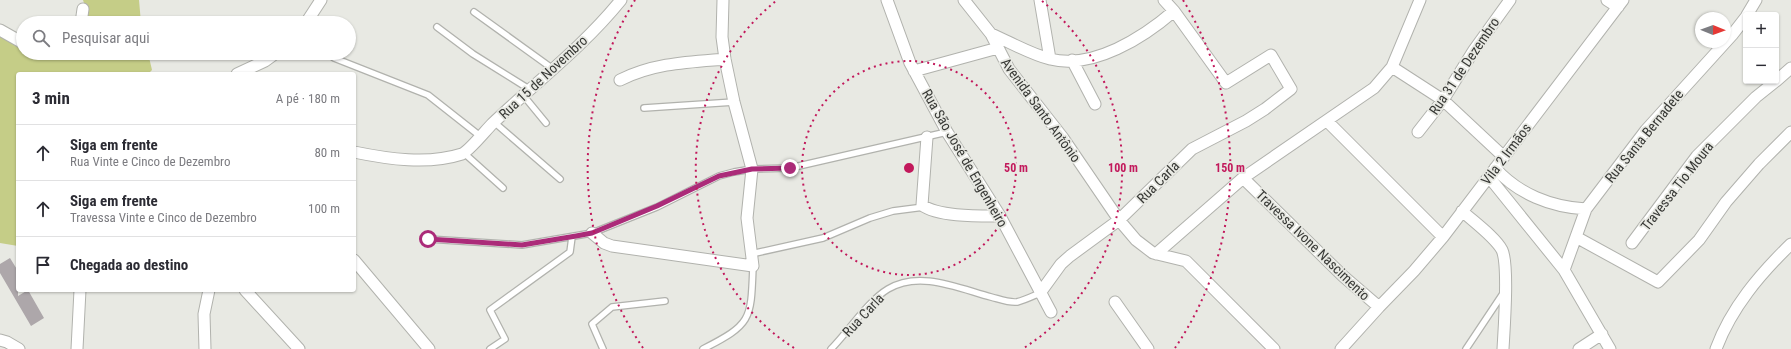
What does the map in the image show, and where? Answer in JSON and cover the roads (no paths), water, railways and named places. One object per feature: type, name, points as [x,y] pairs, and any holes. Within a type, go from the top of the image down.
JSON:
[{"type":"street","points":[[310,16],[320,0]]},
{"type":"street","name":"Rua 15 de Novembro","points":[[464,153],[494,122],[591,33],[620,0]]},
{"type":"street","points":[[592,233],[604,244],[612,246],[753,266],[746,218],[752,169],[734,102],[725,59],[722,37],[723,0]]},
{"type":"street","name":"Rua São José de Engenheiro","points":[[887,0],[894,23],[914,70],[947,132],[1000,216],[1050,312]]},
{"type":"street","name":"Avenida Santo Antônio","points":[[964,0],[991,34],[1009,69],[1063,138],[1118,220],[1136,240],[1156,254]]},
{"type":"street","points":[[1040,0],[1050,59]]},
{"type":"street","points":[[991,34],[1050,59],[1072,60],[1109,52],[1131,43],[1152,30],[1174,11],[1164,0]]},
{"type":"street","points":[[1156,254],[1244,178],[1374,88],[1392,68],[1420,0]]},
{"type":"street","name":"Rua 31 de Dezembro","points":[[1418,132],[1443,100],[1474,50],[1510,0]]},
{"type":"street","points":[[1607,0],[1621,3]]},
{"type":"street","name":"Rua Santa Bernadete","points":[[1749,12],[1756,0]]},
{"type":"street","name":"Vila 2 Irmãos","points":[[1341,349],[1443,236],[1621,3]]},
{"type":"street","points":[[82,16],[83,9]]},
{"type":"street","name":"Rua Carla","points":[[1040,293],[1061,264],[1118,220],[1192,149],[1246,121],[1265,109],[1291,89],[1271,55],[1226,83],[1174,11]]},
{"type":"street","name":"Rua Santa Bernadete","points":[[1564,270],[1586,208],[1646,130],[1743,21]]},
{"type":"street","points":[[0,30],[16,39]]},
{"type":"street","points":[[914,70],[998,48]]},
{"type":"street","points":[[620,80],[638,71],[654,66],[725,59]]},
{"type":"street","points":[[241,72],[266,60]]},
{"type":"street","points":[[1072,60],[1095,104]]},
{"type":"street","points":[[1392,68],[1443,100],[1504,157]]},
{"type":"street","name":"Travessa Tio Moura","points":[[1779,78],[1791,68]]},
{"type":"street","name":"Travessa Tio Moura","points":[[1632,243],[1697,156],[1756,97],[1772,84]]},
{"type":"street","points":[[1328,121],[1443,236]]},
{"type":"street","points":[[1576,237],[1658,282],[1699,240],[1726,202],[1759,164],[1791,132]]},
{"type":"street","points":[[927,137],[921,200],[924,206],[943,213],[1000,216]]},
{"type":"street","points":[[356,153],[373,157],[414,160],[464,153]]},
{"type":"street","points":[[1492,172],[1545,202],[1568,208],[1586,208]]},
{"type":"street","points":[[1492,172],[1564,270],[1610,349]]},
{"type":"street","name":"Travessa Ivone Nascimento","points":[[1244,178],[1342,276],[1381,305]]},
{"type":"street","points":[[1462,212],[1496,242],[1502,251],[1504,258],[1503,349]]},
{"type":"street","points":[[1716,349],[1722,331],[1745,294],[1791,244]]},
{"type":"street","points":[[1156,254],[1186,261],[1274,349]]},
{"type":"street","points":[[356,262],[429,349]]},
{"type":"street","points":[[77,349],[80,292]]},
{"type":"street","points":[[205,349],[204,314],[209,292]]},
{"type":"street","points":[[247,292],[300,349]]},
{"type":"street","points":[[1115,302],[1148,349]]},
{"type":"street","points":[[1579,349],[1602,334]]},
{"type":"street","points":[[0,340],[19,349]]},
{"type":"lane","points":[[474,12],[553,69]]},
{"type":"lane","points":[[437,27],[526,92],[546,123]]},
{"type":"lane","points":[[339,60],[428,95],[480,136]]},
{"type":"lane","points":[[644,108],[734,102]]},
{"type":"lane","points":[[494,122],[560,179]]},
{"type":"lane","points":[[428,239],[522,245],[592,233],[669,201],[719,176],[752,169],[790,168],[947,132]]},
{"type":"lane","points":[[464,153],[503,188]]},
{"type":"lane","points":[[751,254],[824,238],[870,218],[893,211],[924,206]]},
{"type":"lane","points":[[490,349],[505,339],[490,310],[570,252],[572,237]]},
{"type":"lane","points":[[703,349],[736,330],[749,315],[752,302],[753,266]]},
{"type":"lane","name":"Rua Carla","points":[[831,349],[872,304],[887,290],[897,284],[910,281],[935,281],[1002,300],[1016,302],[1040,293]]},
{"type":"lane","points":[[1466,349],[1504,292]]},
{"type":"lane","points":[[603,349],[592,324],[612,307],[665,301]]}]
